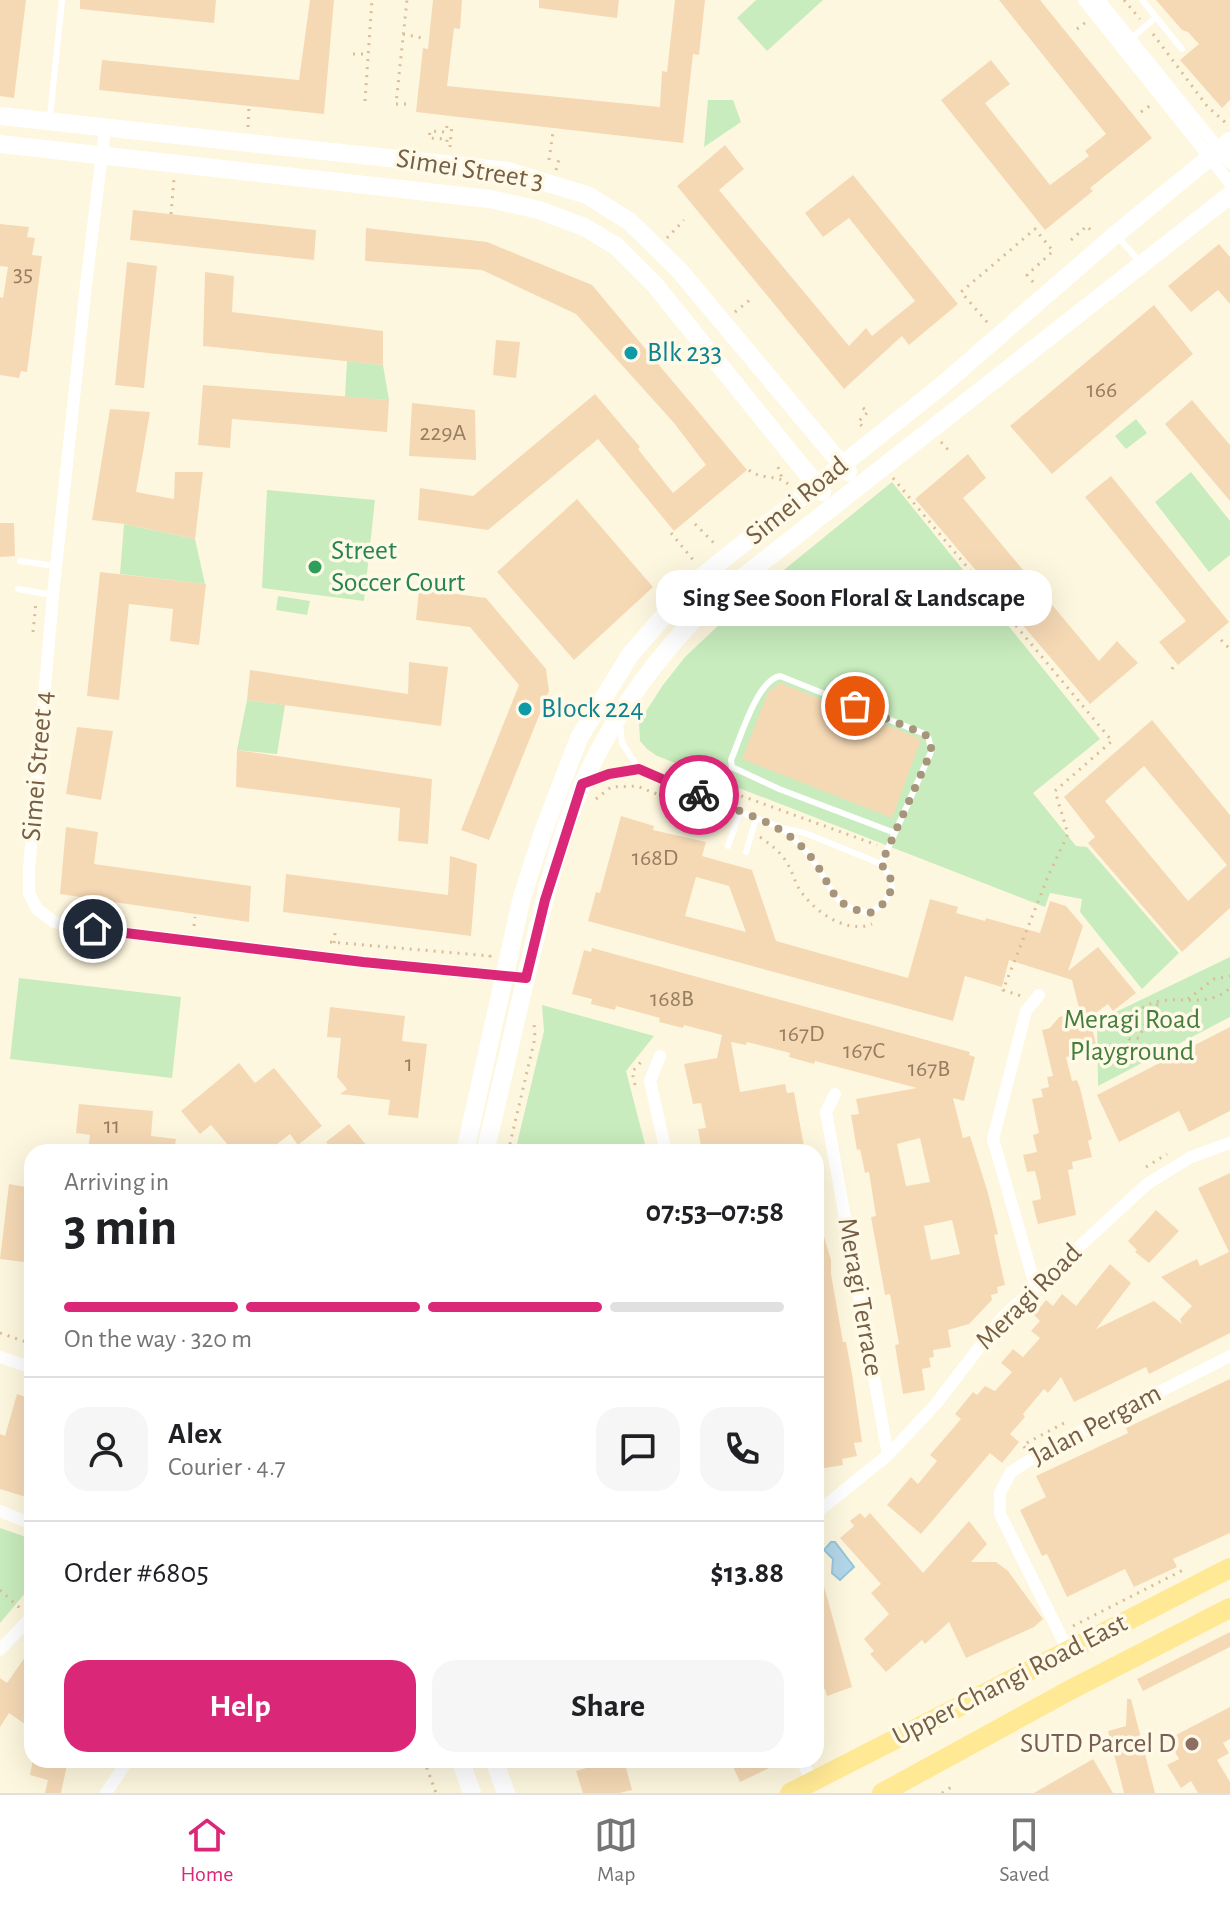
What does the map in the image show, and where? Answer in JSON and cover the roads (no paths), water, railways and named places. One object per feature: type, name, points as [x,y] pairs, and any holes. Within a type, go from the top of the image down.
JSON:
[{"type":"main road","name":"Simei Street 3","points":[[0,116],[508,171],[587,195],[629,221],[679,270],[860,486]]},
{"type":"main road","name":"Simei Street 3","points":[[0,144],[490,199],[539,210],[584,227],[616,246],[655,285],[834,506]]},
{"type":"main road","name":"Simei Road","points":[[467,1144],[522,897],[552,806],[579,738],[630,655],[690,586],[940,387],[1115,235],[1223,147]]},
{"type":"main road","name":"Simei Road","points":[[487,1144],[545,900],[582,784],[619,717],[660,658],[710,603],[1230,195]]},
{"type":"main road","points":[[690,586],[700,585],[709,590],[710,603]]},
{"type":"main road","name":"Upper Changi Road East","points":[[790,1793],[1064,1634],[1230,1568]]},
{"type":"main road","name":"Upper Changi Road East","points":[[882,1793],[1230,1608]]},
{"type":"main road","points":[[463,1768],[472,1793]]},
{"type":"main road","points":[[497,1768],[506,1793]]},
{"type":"street","points":[[1084,0],[1223,147],[1230,183]]},
{"type":"street","points":[[1099,0],[1125,43]]},
{"type":"street","name":"Simei Street 4","points":[[105,129],[53,595],[29,893],[37,909],[54,922],[85,928],[526,978]]},
{"type":"street","points":[[1035,1285],[993,1139],[1026,1011],[1039,995]]},
{"type":"street","points":[[660,1056],[650,1081],[664,1144]]},
{"type":"street","name":"Meragi Terrace","points":[[835,1094],[826,1112],[888,1455]]},
{"type":"street","name":"Meragi Road","points":[[824,1509],[888,1455],[935,1405],[990,1330],[1147,1184],[1191,1157],[1230,1143]]},
{"type":"street","name":"Jalan Pergam","points":[[1064,1634],[1000,1514],[1000,1493],[1011,1472],[1052,1446],[1230,1356]]},
{"type":"street","points":[[0,1357],[24,1365]]},
{"type":"street","points":[[0,1511],[24,1521]]},
{"type":"street","points":[[0,1650],[24,1624]]},
{"type":"street","points":[[106,1793],[123,1768]]},
{"type":"street","points":[[806,1768],[812,1782]]},
{"type":"lane","points":[[50,121],[62,0]]},
{"type":"lane","points":[[1142,0],[1182,49]]},
{"type":"lane","points":[[1125,43],[1156,17]]},
{"type":"lane","points":[[1115,235],[1141,263]]},
{"type":"lane","points":[[940,387],[957,409]]},
{"type":"lane","points":[[20,561],[57,566]]},
{"type":"lane","points":[[18,589],[53,595]]},
{"type":"lane","points":[[881,864],[895,833],[931,752],[931,744],[925,734],[780,676],[772,677],[763,685],[731,760],[732,767],[895,833]]},
{"type":"lane","points":[[619,717],[622,743],[639,769]]},
{"type":"lane","points":[[582,784],[609,774],[639,769],[756,819],[805,833],[881,864],[890,876],[892,889],[883,904],[870,913],[851,910],[835,897],[812,858],[782,828]]},
{"type":"lane","points":[[728,846],[740,812]]},
{"type":"lane","points":[[746,852],[756,819]]},
{"type":"water","points":[[835,1542],[854,1567],[840,1580],[832,1573],[833,1559],[824,1550]]},
{"type":"place","name":"Blk 233","points":[[631,353]]},
{"type":"place","name":"Street Soccer Court","points":[[315,567]]},
{"type":"place","name":"Sing See Soon Floral & Landscape","points":[[855,706]]},
{"type":"place","name":"Block 224","points":[[525,709]]},
{"type":"place","name":"SUTD Parcel D","points":[[1192,1744]]},
{"type":"park label","name":"Meragi Road Playground","points":[[1132,1036]]}]
